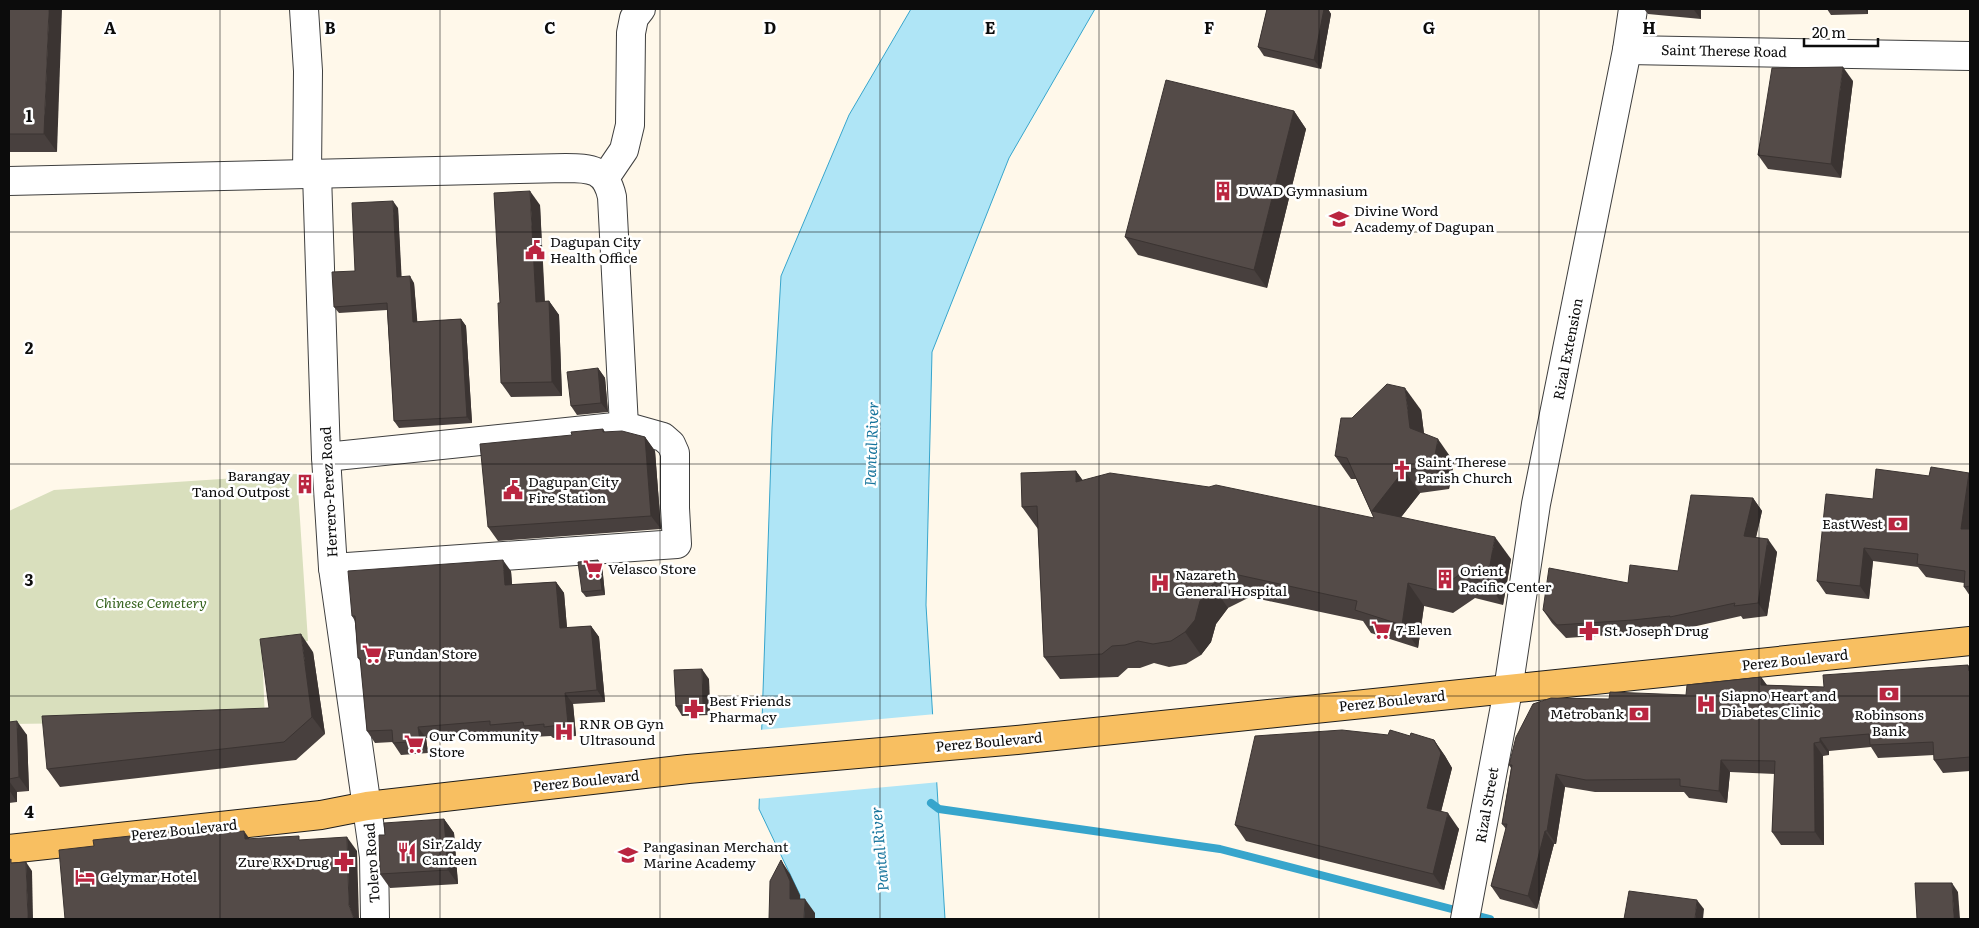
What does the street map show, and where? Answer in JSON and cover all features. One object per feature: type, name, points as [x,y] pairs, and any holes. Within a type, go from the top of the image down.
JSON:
[{"type":"main road","name":"Perez Boulevard","points":[[9,850],[321,815],[367,806],[688,769],[1017,740],[1970,641]]},
{"type":"street","name":"Herrero-Perez Road","points":[[304,9],[333,568],[367,806]]},
{"type":"street","points":[[605,178],[624,150],[630,125],[631,33],[634,18],[641,9]]},
{"type":"street","name":"Rizal Extension","points":[[1508,690],[1536,504],[1627,50],[1633,9]]},
{"type":"street","name":"Saint Therese Road","points":[[1627,50],[1970,56]]},
{"type":"street","points":[[9,180],[582,168],[596,171],[610,185],[612,196],[624,426]]},
{"type":"street","points":[[326,457],[624,426],[663,437],[671,444],[675,453],[674,508],[677,544],[333,568]]},
{"type":"street","name":"Rizal Street","points":[[1465,919],[1508,690]]},
{"type":"street","name":"Tolero Road","points":[[367,806],[374,857],[375,919]]},
{"type":"green space","name":"Chinese Cemetery","points":[[297,474],[308,641],[262,648],[265,721],[9,724],[9,511],[54,490]]},
{"type":"water","name":"Pantal River","points":[[911,9],[1095,9],[1009,158],[932,352],[926,605],[945,919],[800,919],[800,895],[759,809],[772,428],[781,276],[849,115]]},
{"type":"pier","points":[[936,714],[940,782],[756,799],[759,730]]},
{"type":"building","points":[[9,9],[49,9],[44,134],[9,134]]},
{"type":"building","points":[[1267,9],[1324,9],[1314,60],[1258,47]]},
{"type":"building","points":[[1843,67],[1831,164],[1758,155],[1772,68]]},
{"type":"building","name":"DWAD Gymnasium","points":[[1166,80],[1294,111],[1254,270],[1125,237]]},
{"type":"building","points":[[530,191],[536,302],[549,301],[552,382],[501,383],[498,303],[500,303],[494,193]]},
{"type":"building","points":[[393,201],[397,277],[410,276],[413,322],[461,319],[467,417],[394,421],[387,303],[334,307],[332,272],[355,271],[352,203]]},
{"type":"building","points":[[598,368],[601,403],[571,406],[567,372]]},
{"type":"building","points":[[1387,384],[1405,388],[1410,428],[1438,439],[1433,466],[1404,470],[1372,511],[1495,537],[1487,582],[1459,575],[1437,590],[1408,583],[1402,625],[1355,610],[1357,601],[1234,574],[1212,585],[1200,601],[1195,620],[1185,632],[1171,641],[1153,644],[1138,641],[1112,646],[1102,654],[1044,657],[1037,506],[1022,507],[1021,473],[1076,471],[1076,482],[1110,473],[1209,487],[1216,485],[1374,518],[1347,458],[1335,456],[1341,418],[1352,418]]},
{"type":"building","points":[[603,429],[603,432],[622,431],[645,437],[651,516],[488,527],[480,444],[572,435],[571,432]]},
{"type":"building","points":[[1931,467],[1969,473],[1961,529],[1970,529],[1970,586],[1964,587],[1965,571],[1917,564],[1918,554],[1864,548],[1860,586],[1817,581],[1826,494],[1873,499],[1876,469],[1929,476]]},
{"type":"building","points":[[1691,495],[1753,498],[1744,536],[1768,539],[1758,603],[1734,606],[1735,603],[1670,617],[1557,625],[1543,610],[1549,568],[1628,583],[1630,565],[1678,571]]},
{"type":"building","points":[[503,560],[505,585],[556,582],[560,628],[591,626],[597,690],[565,693],[568,724],[544,727],[544,724],[524,726],[523,722],[490,725],[490,721],[418,727],[420,741],[393,743],[392,730],[367,731],[360,658],[358,658],[355,616],[352,616],[348,571]]},
{"type":"building","points":[[598,560],[602,590],[582,592],[578,562]]},
{"type":"building","points":[[301,634],[312,717],[284,742],[47,769],[42,716],[269,708],[260,639]]},
{"type":"building","points":[[1968,665],[1970,670],[1970,757],[1934,760],[1933,742],[1870,745],[1869,734],[1820,738],[1820,742],[1814,743],[1815,832],[1772,832],[1775,761],[1721,760],[1719,791],[1680,786],[1680,779],[1586,780],[1556,774],[1547,831],[1545,831],[1528,896],[1491,886],[1507,824],[1502,824],[1512,765],[1509,765],[1516,737],[1533,704],[1551,698],[1609,699],[1610,692],[1686,695],[1687,685],[1761,677],[1761,685],[1824,687],[1823,675]]},
{"type":"building","points":[[702,669],[703,705],[676,706],[674,670]]},
{"type":"building","points":[[17,721],[19,777],[9,779],[9,722]]},
{"type":"building","points":[[1342,730],[1388,735],[1390,730],[1410,736],[1411,733],[1434,740],[1441,753],[1427,808],[1448,813],[1433,874],[1235,825],[1255,736]]},
{"type":"building","points":[[444,819],[448,870],[380,874],[379,835],[385,835],[384,823]]},
{"type":"building","points":[[196,829],[196,835],[244,831],[245,839],[299,836],[299,840],[347,837],[349,905],[354,919],[65,919],[59,850],[94,846],[93,840]]},
{"type":"building","points":[[11,859],[11,863],[26,862],[28,919],[9,919],[9,860]]},
{"type":"building","points":[[781,860],[790,881],[790,899],[805,899],[804,919],[769,919],[770,881]]},
{"type":"building","points":[[1915,883],[1952,883],[1954,919],[1917,919]]},
{"type":"building","points":[[1629,891],[1697,900],[1695,919],[1624,919]]},
{"type":"waterway","points":[[931,803],[939,809],[1220,849],[1490,919]]},
{"type":"place","name":"DWAD Gymnasium","points":[[1223,191]]},
{"type":"place","name":"Divine Word Academy of Dagupan","points":[[1339,219]]},
{"type":"place","name":"Dagupan City Health Office","points":[[535,250]]},
{"type":"place","name":"Saint Therese Parish Church","points":[[1402,470]]},
{"type":"place","name":"Barangay Tanod Outpost","points":[[305,484]]},
{"type":"place","name":"Dagupan City Fire Station","points":[[513,490]]},
{"type":"place","name":"EastWest","points":[[1898,524]]},
{"type":"place","name":"Velasco Store","points":[[593,569]]},
{"type":"place","name":"Orient Pacific Center","points":[[1445,579]]},
{"type":"place","name":"Nazareth General Hospital","points":[[1160,583]]},
{"type":"place","name":"7-Eleven","points":[[1381,630]]},
{"type":"place","name":"St. Joseph Drug","points":[[1589,631]]},
{"type":"place","name":"Fundan Store","points":[[372,654]]},
{"type":"place","name":"Robinsons Bank","points":[[1889,694]]},
{"type":"place","name":"Siapno Heart and Diabetes Clinic","points":[[1706,704]]},
{"type":"place","name":"Best Friends Pharmacy","points":[[694,709]]},
{"type":"place","name":"Metrobank","points":[[1639,714]]},
{"type":"place","name":"RNR OB Gyn Ultrasound","points":[[564,732]]},
{"type":"place","name":"Our Community Store","points":[[414,744]]},
{"type":"place","name":"Sir Zaldy Canteen","points":[[407,852]]},
{"type":"place","name":"Pangasinan Merchant Marine Academy","points":[[628,855]]},
{"type":"place","name":"Zure RX Drug","points":[[344,862]]},
{"type":"place","name":"Gelymar Hotel","points":[[85,877]]}]
